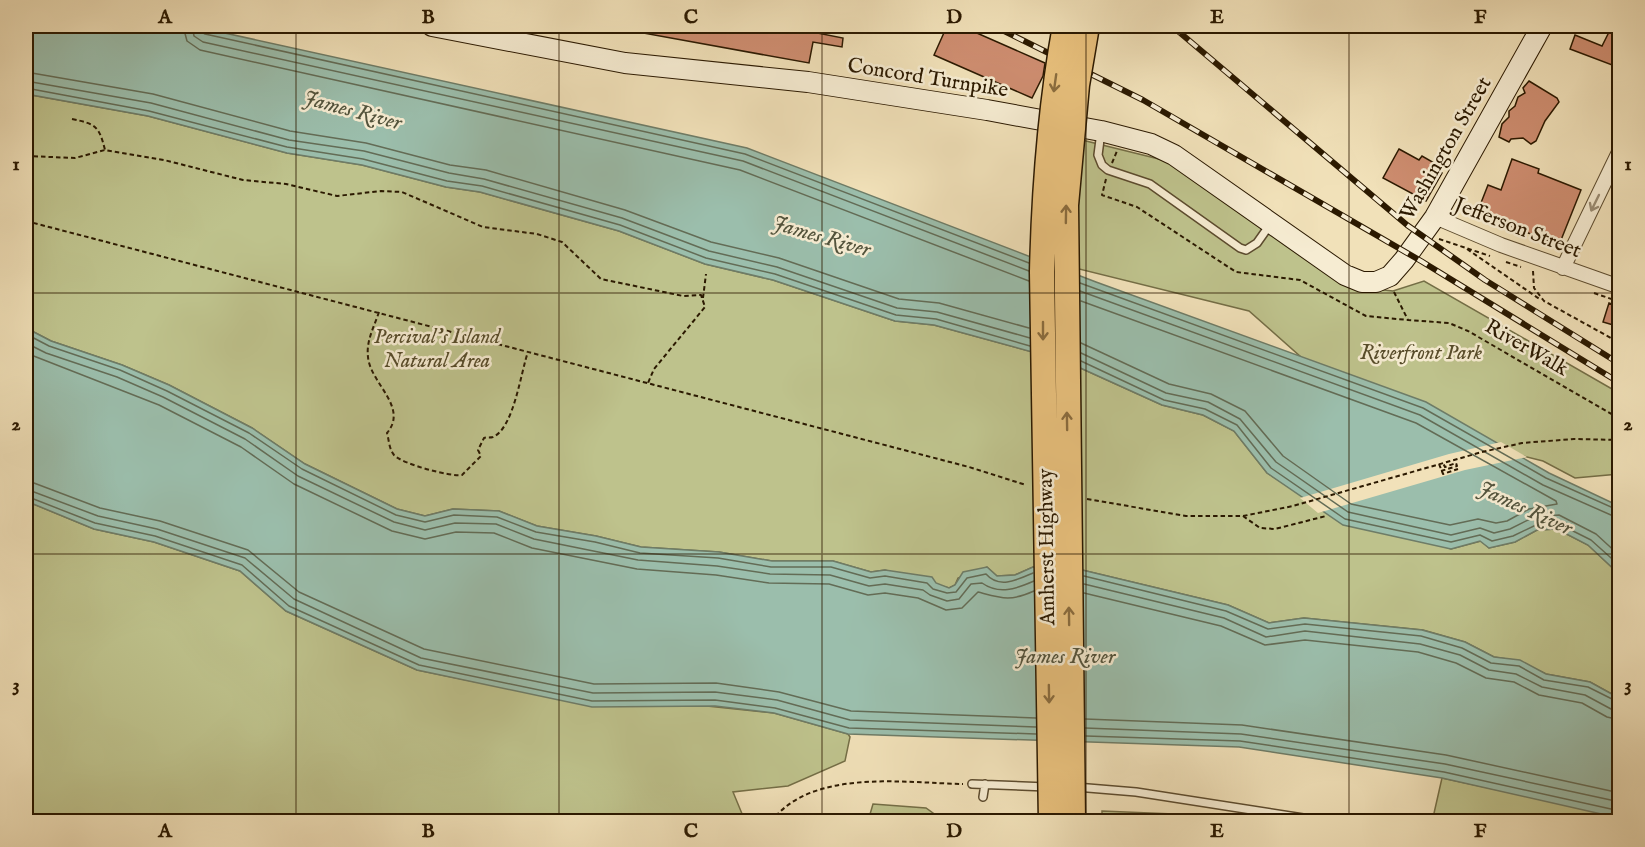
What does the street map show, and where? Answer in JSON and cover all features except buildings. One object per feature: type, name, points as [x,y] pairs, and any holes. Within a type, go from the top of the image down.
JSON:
[{"type":"highway","points":[[1053,272],[1044,185],[1052,106],[1065,26]]},
{"type":"highway","points":[[1053,272],[1087,26]]},
{"type":"highway","name":"Amherst Highway","points":[[1051,822],[1053,272]]},
{"type":"highway","name":"Amherst Highway","points":[[1053,272],[1072,822]]},
{"type":"street","name":"Concord Turnpike","points":[[432,26],[625,63],[808,82],[1101,131],[1151,144],[1174,155],[1345,275],[1362,282],[1376,282]]},
{"type":"street","name":"Washington Street","points":[[1376,282],[1390,276],[1435,217],[1542,26]]},
{"type":"street","points":[[1563,268],[1620,150]]},
{"type":"street","name":"Jefferson Street","points":[[1435,217],[1491,242],[1620,288]]},
{"type":"lane","points":[[1101,131],[1099,161],[1108,170],[1150,184],[1246,250],[1257,243],[1271,223]]},
{"type":"lane","points":[[972,784],[1125,791],[1329,822]]},
{"type":"lane","points":[[983,797],[985,784]]},
{"type":"path","points":[[72,119],[92,123],[100,132],[105,150]]},
{"type":"path","points":[[1108,170],[1118,148],[1124,148]]},
{"type":"path","points":[[26,156],[75,158],[105,150],[164,160],[243,180],[286,184],[338,196],[381,191],[402,192],[483,227],[537,234],[562,242],[601,279],[682,296],[701,295],[705,307],[654,369],[648,383]]},
{"type":"path","points":[[26,221],[969,467],[1029,486]]},
{"type":"path","points":[[1464,246],[1544,301],[1620,343]]},
{"type":"path","points":[[1533,271],[1534,288],[1544,301]]},
{"type":"path","points":[[703,301],[706,274]]},
{"type":"path","name":"RiverWalk","points":[[1393,291],[1408,320],[1449,323],[1468,331],[1620,421]]},
{"type":"path","points":[[379,312],[369,339],[368,360],[392,405],[392,427],[387,433],[391,450],[396,458],[444,473],[462,475],[481,456],[478,450],[483,438],[493,437],[501,429],[516,399],[528,352]]},
{"type":"path","points":[[1084,498],[1186,516],[1243,516],[1347,492],[1439,464],[1522,443],[1574,439],[1620,440]]},
{"type":"path","points":[[1441,471],[1457,466],[1456,463],[1445,467],[1443,463]]},
{"type":"path","points":[[1439,464],[1443,474],[1458,469]]},
{"type":"path","points":[[1243,516],[1260,528],[1275,529],[1326,516]]},
{"type":"path","points":[[771,822],[791,803],[807,794],[842,783],[972,784]]},
{"type":"green space","name":"Percival's Island Natural Area","points":[[26,94],[148,116],[287,153],[362,165],[446,187],[480,192],[619,231],[705,264],[773,280],[895,321],[934,325],[1065,361],[1162,405],[1203,415],[1234,431],[1267,473],[1296,491],[1451,549],[1481,541],[1489,548],[1515,542],[1537,530],[1557,529],[1588,545],[1619,574],[1619,698],[1590,682],[1546,674],[1520,661],[1494,657],[1465,642],[1423,630],[1304,618],[1269,623],[1228,605],[1078,569],[1033,567],[1015,575],[997,576],[987,567],[958,578],[955,585],[949,588],[885,570],[871,572],[833,561],[772,561],[719,552],[641,547],[596,536],[537,526],[499,511],[453,509],[425,516],[397,509],[305,464],[252,428],[169,385],[122,365],[51,341],[26,328]]},
{"type":"green space","name":"Riverfront Park","points":[[1082,140],[1167,161],[1356,287],[1393,291],[1424,281],[1619,393],[1619,474],[1575,478],[1543,461],[1439,435],[1336,388],[1249,311],[1075,268]]},
{"type":"green space","points":[[26,501],[94,529],[154,542],[240,571],[286,611],[417,670],[476,682],[774,713],[848,734],[850,737],[845,761],[788,786],[733,792],[745,821],[26,821]]},
{"type":"green space","points":[[1442,778],[1615,815],[1619,822],[1432,822]]},
{"type":"green space","points":[[873,804],[926,808],[944,821],[868,821]]},
{"type":"green space","points":[[1102,811],[1198,815],[1251,821],[1102,821]]},
{"type":"water","name":"James River","points":[[26,26],[193,26],[747,148],[1096,282],[1426,402],[1549,473],[1619,506],[1619,574],[1588,545],[1557,529],[1537,530],[1515,542],[1489,548],[1480,541],[1451,549],[1343,525],[1267,473],[1234,431],[1203,415],[1162,405],[1065,361],[934,325],[895,321],[773,280],[705,264],[619,231],[480,192],[446,187],[362,165],[287,153],[148,116],[26,94]]},
{"type":"water","name":"James River","points":[[26,328],[51,341],[122,365],[169,385],[252,428],[305,464],[397,509],[425,516],[453,509],[499,511],[537,526],[596,536],[641,547],[719,552],[772,561],[833,561],[871,572],[885,570],[932,577],[936,583],[949,588],[955,585],[963,572],[987,567],[997,576],[1015,575],[1033,567],[1078,569],[1228,605],[1269,623],[1304,618],[1422,630],[1465,642],[1494,657],[1520,660],[1546,674],[1590,682],[1619,698],[1619,818],[1442,778],[1239,747],[848,734],[774,713],[715,706],[592,707],[417,670],[286,611],[240,571],[154,542],[94,529],[26,501]]},
{"type":"pier","points":[[1501,442],[1527,457],[1465,470],[1318,513],[1300,498],[1449,454]]},
{"type":"railway","points":[[994,26],[1143,100],[1421,261],[1620,383]]},
{"type":"railway","points":[[1172,26],[1407,225],[1485,280],[1620,364]]}]
